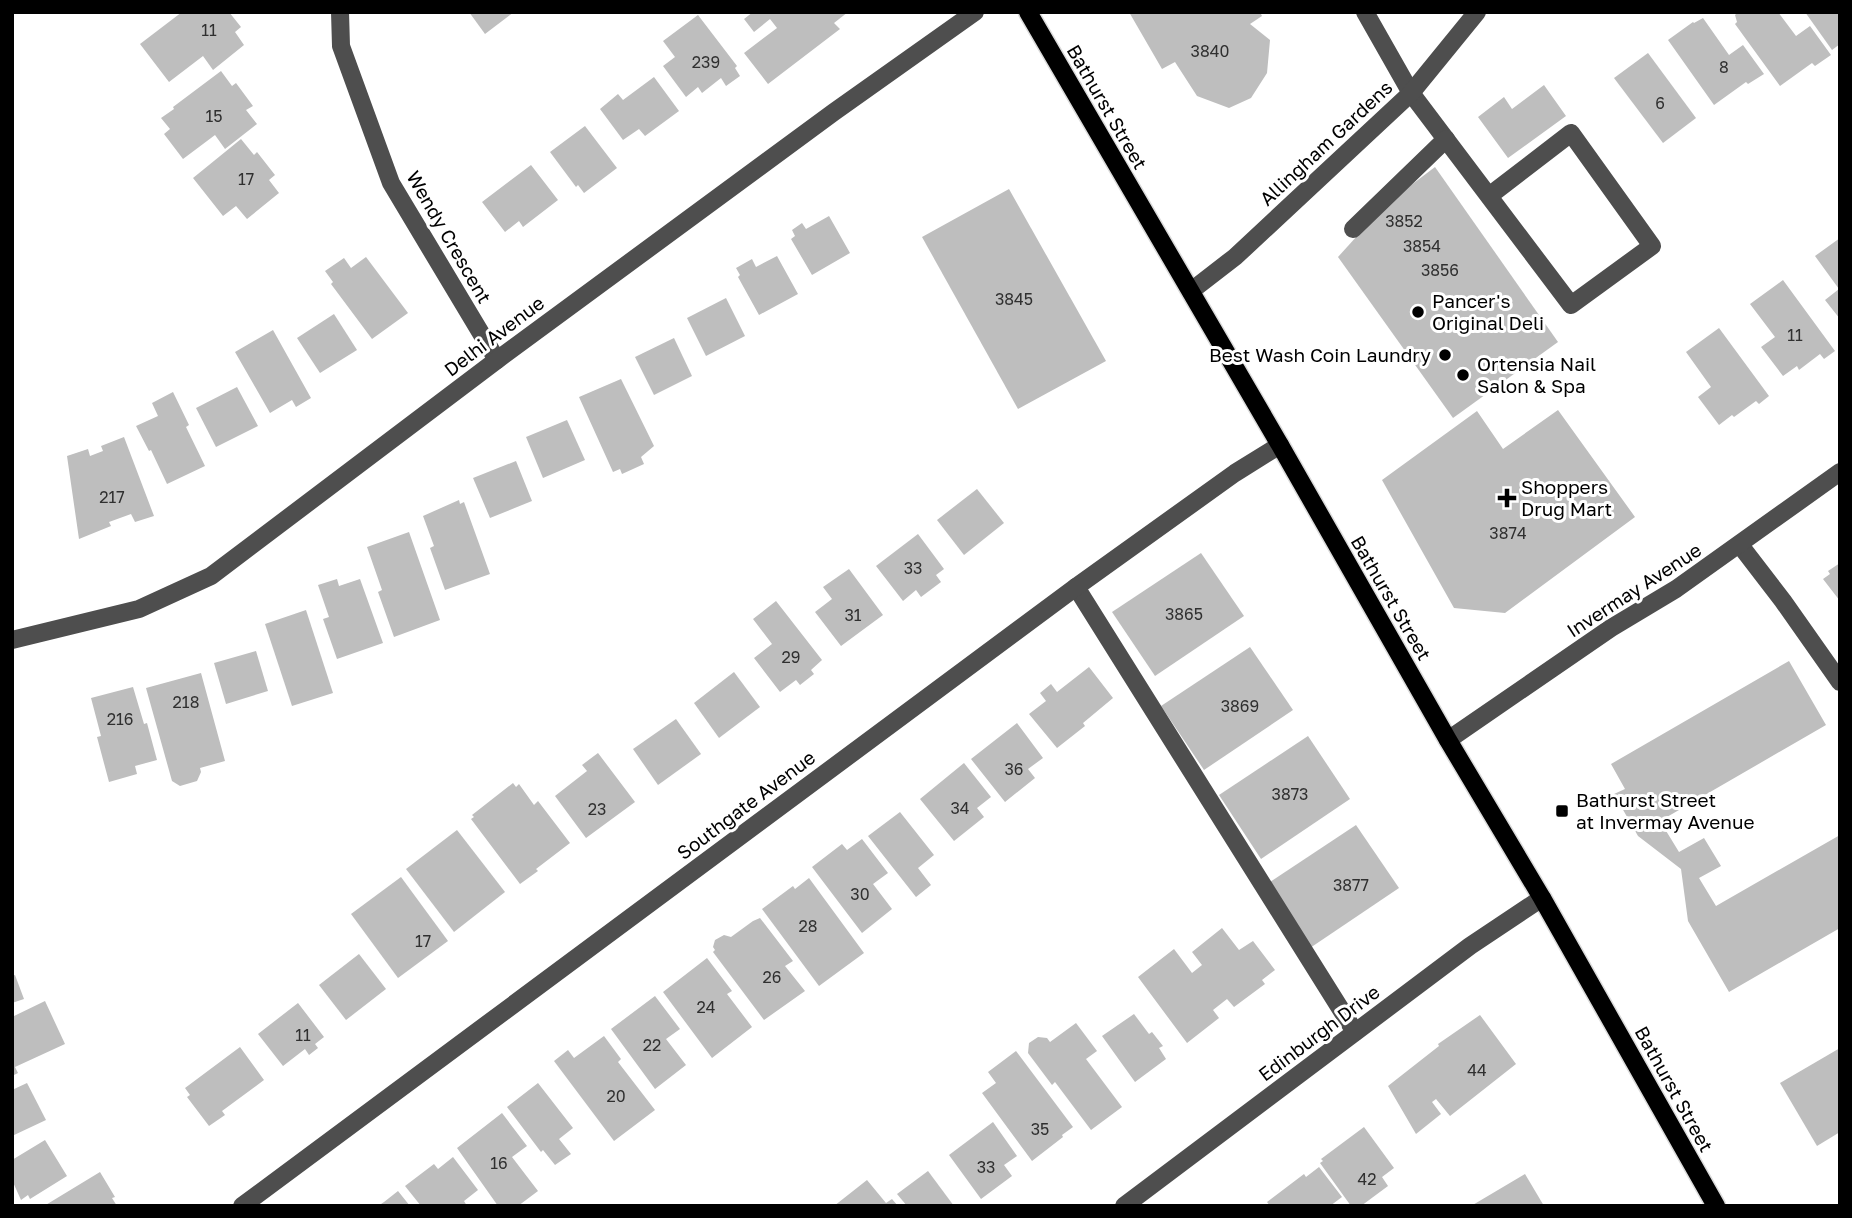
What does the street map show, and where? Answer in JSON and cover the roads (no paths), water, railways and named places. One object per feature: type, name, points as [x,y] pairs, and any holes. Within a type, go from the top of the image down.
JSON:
[{"type":"main road","name":"Bathurst Street","points":[[1028,12],[1542,898],[1716,1206]]},
{"type":"street","name":"Wendy Crescent","points":[[340,12],[341,46],[391,183],[497,360]]},
{"type":"street","name":"Delhi Avenue","points":[[12,640],[139,609],[211,576],[497,360],[834,112],[975,12]]},
{"type":"street","points":[[1365,12],[1411,93],[1571,305],[1652,246],[1572,133],[1489,196]]},
{"type":"street","name":"Allingham Gardens","points":[[1191,291],[1235,257],[1411,93],[1477,12]]},
{"type":"street","points":[[1353,229],[1446,139]]},
{"type":"street","name":"Southgate Avenue","points":[[242,1206],[1076,587],[1235,473],[1280,445]]},
{"type":"street","name":"Invermay Avenue","points":[[1448,740],[1611,628],[1676,589],[1840,472]]},
{"type":"street","points":[[1740,545],[1840,681]]},
{"type":"street","points":[[1076,587],[1355,1032]]},
{"type":"street","name":"Edinburgh Drive","points":[[1124,1206],[1470,946],[1542,898]]},
{"type":"place","name":"Pancer's Original Deli","points":[[1418,312]]},
{"type":"place","name":"Best Wash Coin Laundry","points":[[1445,355]]},
{"type":"place","name":"Ortensia Nail Salon & Spa","points":[[1463,375]]},
{"type":"place","name":"Shoppers Drug Mart","points":[[1507,498]]},
{"type":"place","name":"Bathurst Street at Invermay Avenue","points":[[1562,811]]}]
